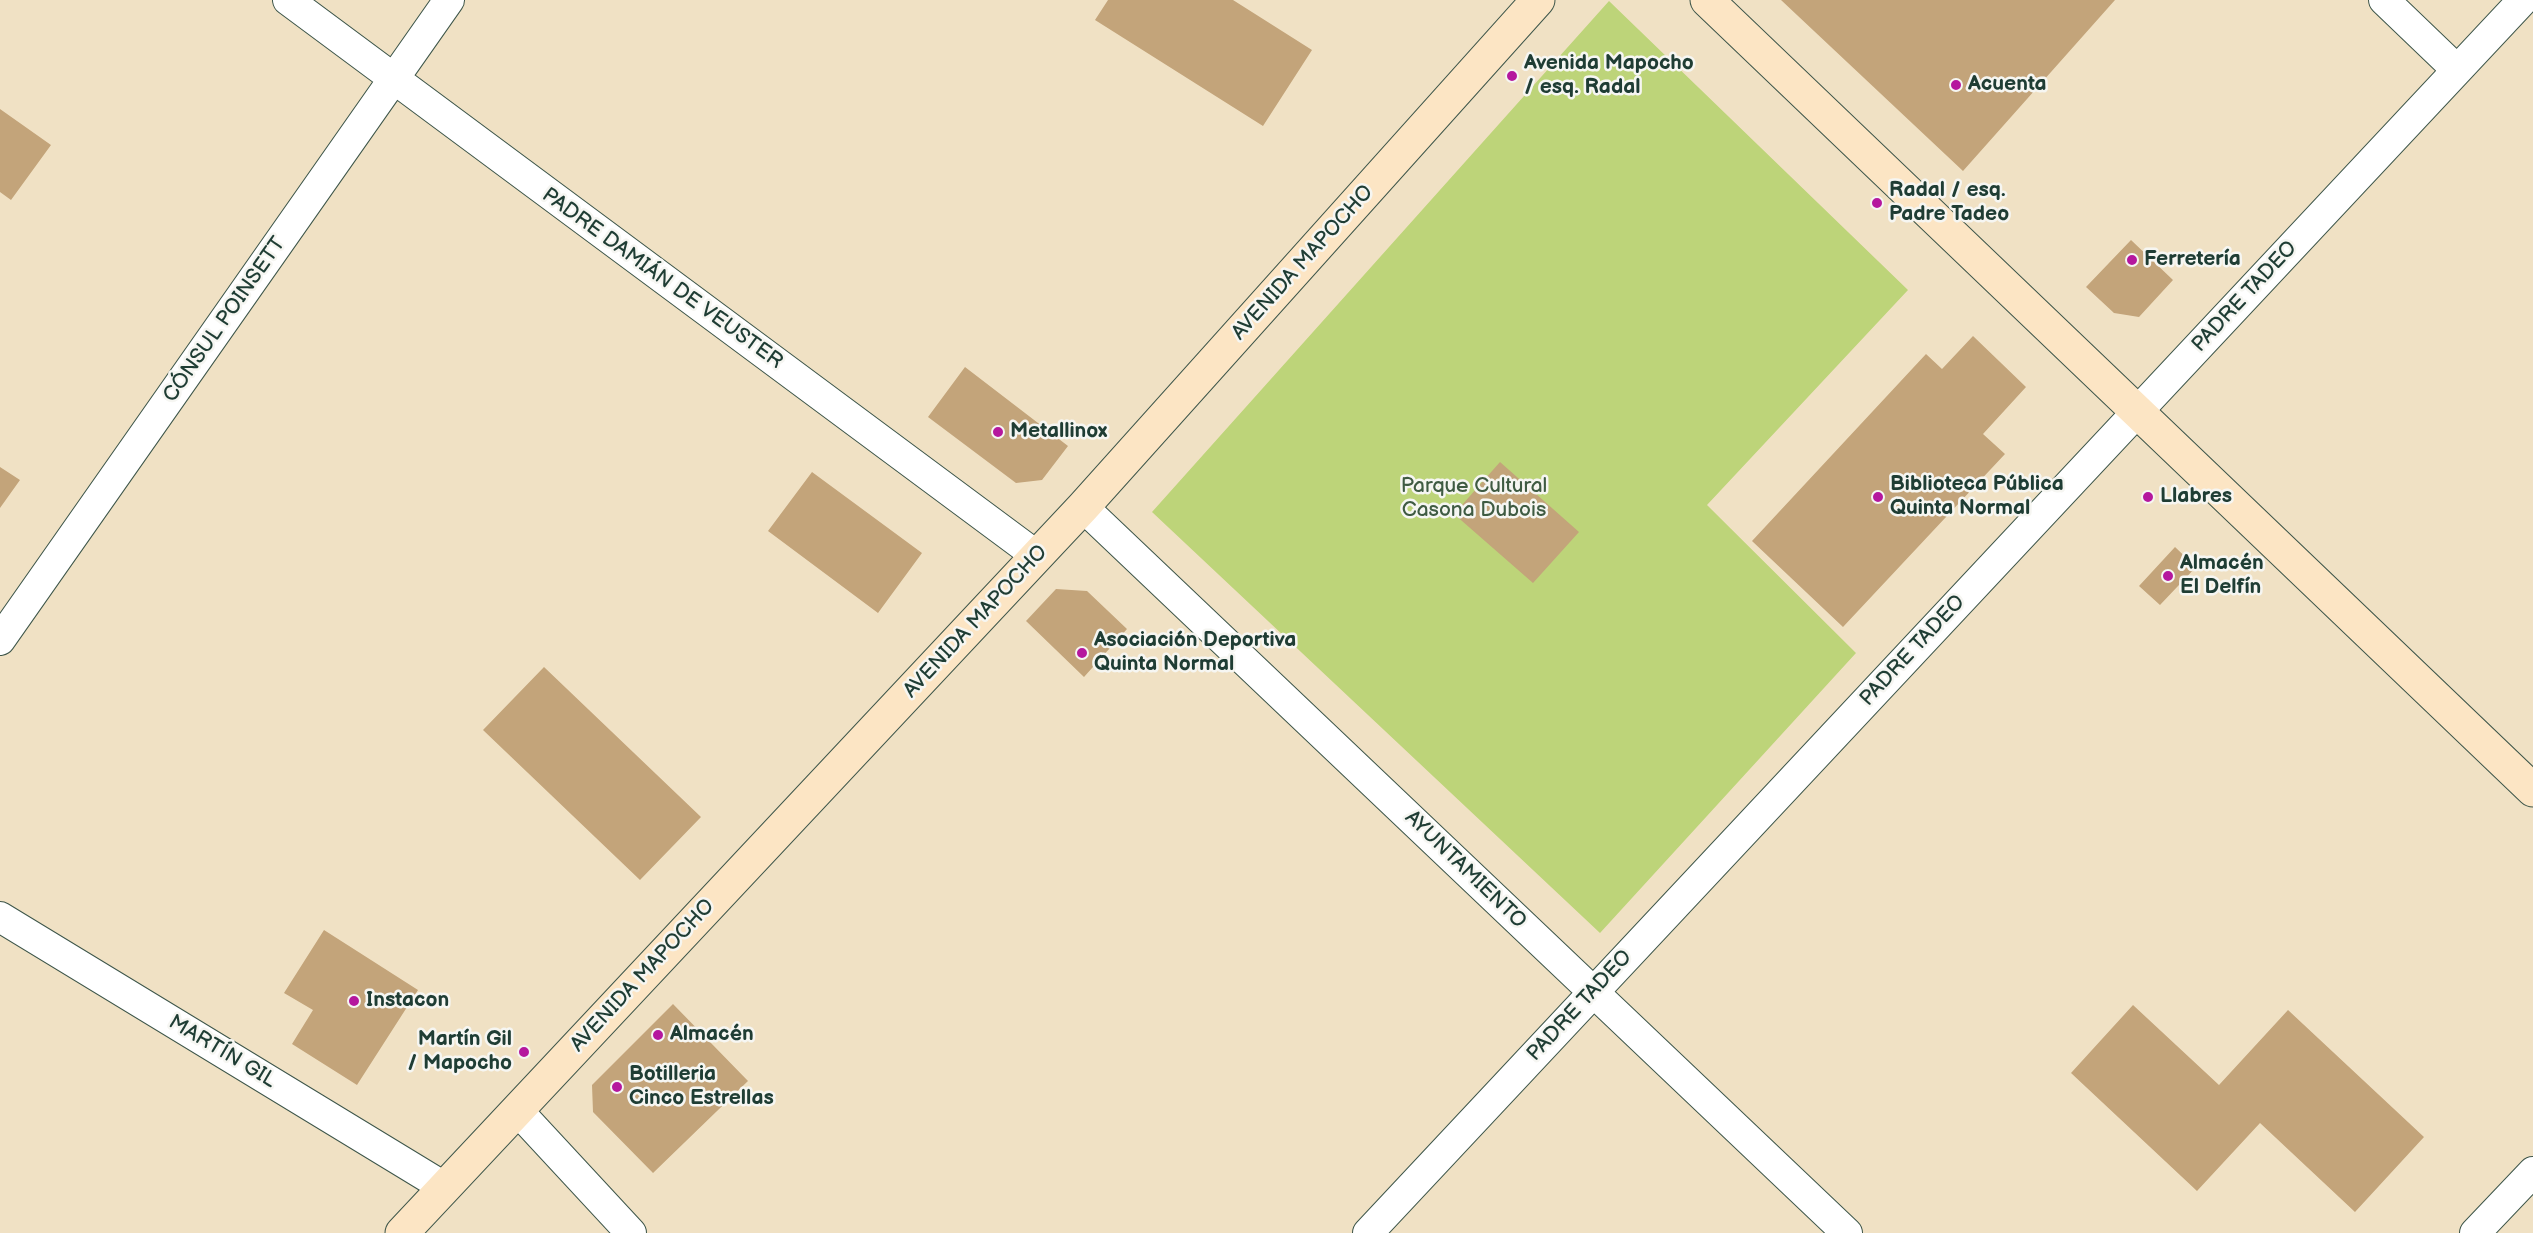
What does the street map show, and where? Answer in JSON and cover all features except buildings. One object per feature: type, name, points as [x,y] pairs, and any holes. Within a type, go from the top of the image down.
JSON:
[{"type":"main road","name":"AVENIDA MAPOCHO","points":[[402,1233],[1083,507],[1538,0]]},
{"type":"main road","points":[[1707,0],[2533,790]]},
{"type":"street","name":"PADRE DAMIÁN DE VEUSTER","points":[[288,0],[1037,556]]},
{"type":"street","name":"CÓNSUL POINSETT","points":[[0,640],[449,0]]},
{"type":"street","points":[[2384,0],[2457,70]]},
{"type":"street","name":"PADRE TADEO","points":[[1368,1233],[2523,0]]},
{"type":"street","name":"AYUNTAMIENTO","points":[[1083,507],[1846,1233]]},
{"type":"street","name":"MARTÍN GIL","points":[[0,918],[444,1187]]},
{"type":"street","points":[[517,1110],[631,1233]]},
{"type":"street","points":[[2475,1233],[2533,1172]]},
{"type":"green space","name":"Parque Cultural Casona Dubois","points":[[1609,1],[1908,290],[1707,505],[1856,653],[1600,933],[1152,512]]},
{"type":"place","name":"Avenida Mapocho / esq. Radal","points":[[1512,76]]},
{"type":"place","name":"Acuenta","points":[[1956,85]]},
{"type":"place","name":"Radal / esq. Padre Tadeo","points":[[1877,203]]},
{"type":"place","name":"Ferretería","points":[[2132,260]]},
{"type":"place","name":"Metallinox","points":[[998,432]]},
{"type":"place","name":"Biblioteca Pública Quinta Normal","points":[[1878,497]]},
{"type":"place","name":"Llabres","points":[[2148,497]]},
{"type":"place","name":"Almacén El Delfín","points":[[2168,576]]},
{"type":"place","name":"Asociación Deportiva Quinta Normal","points":[[1082,653]]},
{"type":"place","name":"Instacon","points":[[354,1001]]},
{"type":"place","name":"Almacén","points":[[658,1035]]},
{"type":"place","name":"Martín Gil / Mapocho","points":[[524,1052]]},
{"type":"place","name":"Botilleria Cinco Estrellas","points":[[617,1087]]}]
